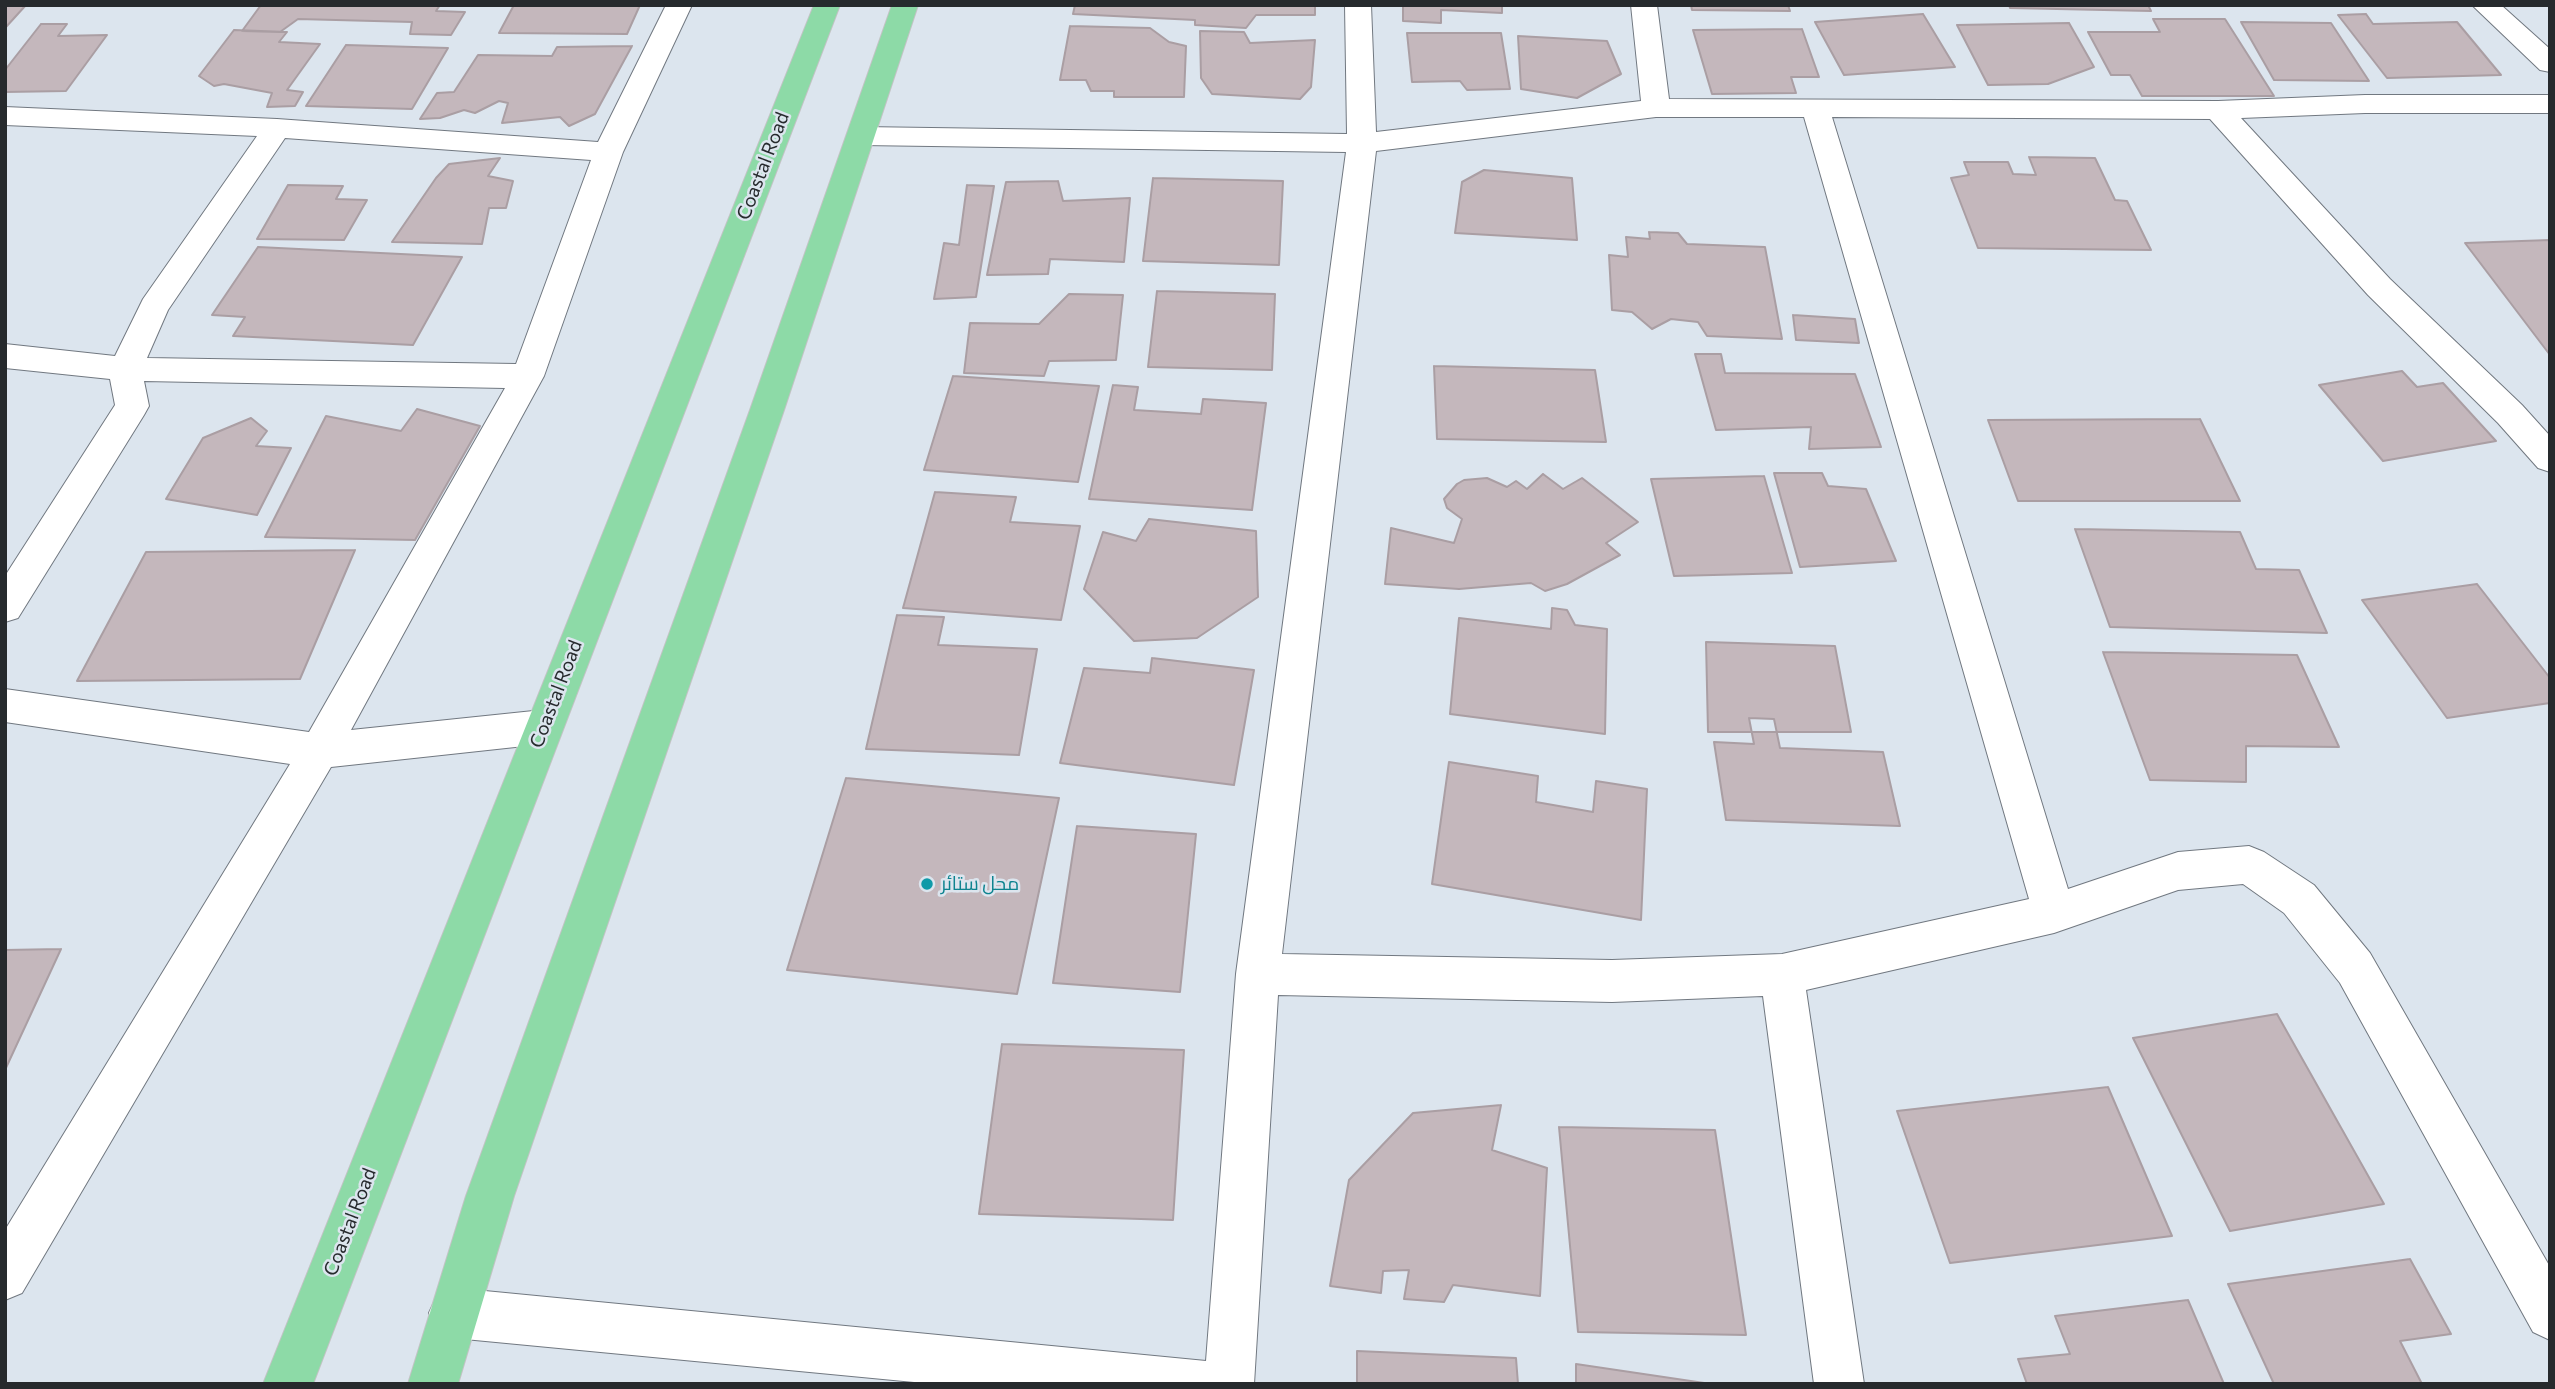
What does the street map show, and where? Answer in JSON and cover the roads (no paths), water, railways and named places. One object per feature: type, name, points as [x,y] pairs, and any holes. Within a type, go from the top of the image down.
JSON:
[{"type":"highway","name":"Coastal Road","points":[[288,1384],[827,5]]},
{"type":"highway","points":[[433,1384],[490,1196],[862,136],[905,5]]},
{"type":"street","points":[[5,1276],[319,751],[528,376],[608,152],[679,5]]},
{"type":"street","points":[[1229,1384],[1258,974],[1362,143],[1358,5]]},
{"type":"street","points":[[1644,5],[1656,108]]},
{"type":"street","points":[[2485,5],[2550,64]]},
{"type":"street","points":[[862,136],[1362,143],[1656,108],[2218,110],[2365,104],[2550,104]]},
{"type":"street","points":[[1815,107],[2054,913]]},
{"type":"street","points":[[2218,110],[2379,287],[2510,414],[2550,459]]},
{"type":"street","points":[[5,116],[277,128],[608,152]]},
{"type":"street","points":[[5,607],[132,406],[125,369],[154,307],[277,128]]},
{"type":"street","points":[[5,356],[125,369],[528,376]]},
{"type":"street","points":[[5,705],[319,751],[543,727]]},
{"type":"street","points":[[1258,974],[1612,981],[1782,975],[2054,913],[2178,871],[2249,865],[2299,899],[2355,968],[2550,1315]]},
{"type":"street","points":[[1782,975],[1839,1384]]},
{"type":"street","points":[[454,1313],[1201,1384]]},
{"type":"place","name":"محل ستائر","points":[[927,884]]}]
